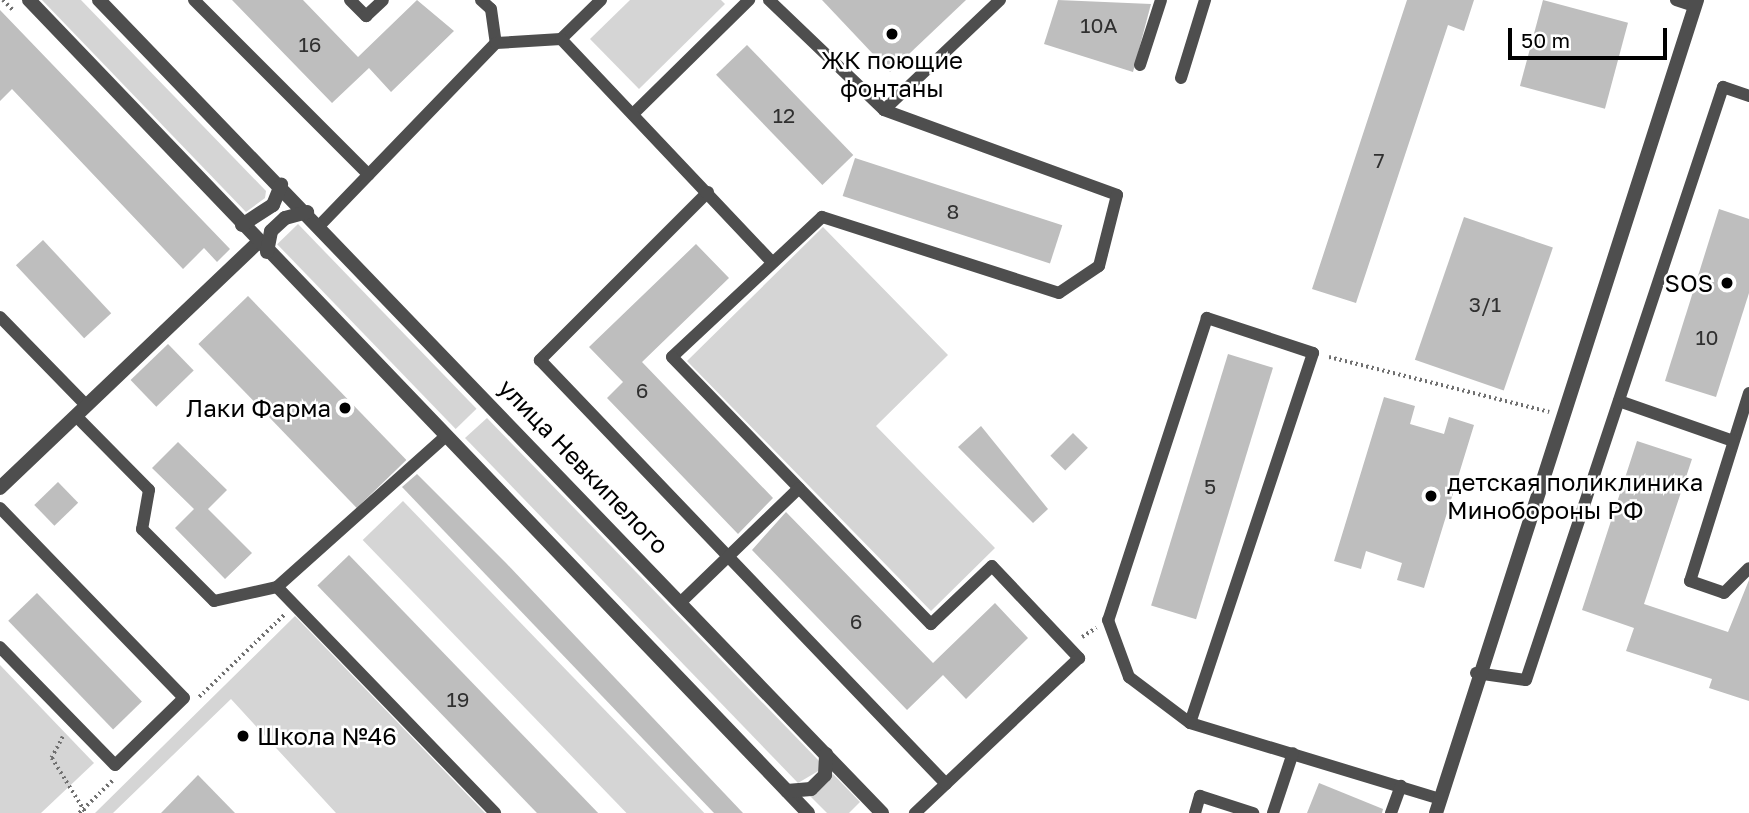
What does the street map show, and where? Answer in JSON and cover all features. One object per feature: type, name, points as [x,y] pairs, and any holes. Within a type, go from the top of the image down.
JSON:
[{"type":"street","points":[[29,0],[808,813]]},
{"type":"street","name":"улица Невкипелого","points":[[99,0],[320,225],[882,813]]},
{"type":"street","points":[[1438,806],[1476,673],[1696,3]]},
{"type":"street","points":[[243,225],[273,205],[281,185]]},
{"type":"street","points":[[0,488],[81,410],[263,247],[271,231],[285,218],[307,212]]},
{"type":"street","points":[[787,791],[818,782],[825,775],[825,754]]},
{"type":"lane","points":[[194,0],[369,175]]},
{"type":"lane","points":[[350,0],[366,16],[383,0]]},
{"type":"lane","points":[[481,0],[491,9],[496,43]]},
{"type":"lane","points":[[320,225],[496,43],[561,39],[601,0]]},
{"type":"lane","points":[[633,114],[749,0]]},
{"type":"lane","points":[[769,0],[884,110],[1117,195],[1100,266],[1059,293],[822,216],[672,358],[931,624],[992,566],[1079,658],[915,813]]},
{"type":"lane","points":[[884,110],[1000,0]]},
{"type":"lane","points":[[1140,65],[1161,0]]},
{"type":"lane","points":[[1181,78],[1205,0]]},
{"type":"lane","points":[[1676,0],[1696,3]]},
{"type":"lane","points":[[561,39],[772,262]]},
{"type":"lane","points":[[1476,673],[1526,680],[1723,87],[1749,96]]},
{"type":"lane","points":[[708,192],[540,360],[946,784]]},
{"type":"lane","points":[[0,317],[149,490],[142,528],[214,601],[277,587],[446,436]]},
{"type":"lane","points":[[1190,723],[1313,353],[1207,318],[1108,620],[1129,677],[1190,723],[1401,786],[1438,806]]},
{"type":"lane","points":[[1749,393],[1690,581],[1724,593],[1749,568]]},
{"type":"lane","points":[[1619,401],[1733,441]]},
{"type":"lane","points":[[681,602],[799,488]]},
{"type":"lane","points":[[0,508],[184,698],[115,765],[0,647]]},
{"type":"lane","points":[[277,587],[495,813]]},
{"type":"lane","points":[[1273,813],[1293,753]]},
{"type":"lane","points":[[1391,813],[1401,786]]},
{"type":"lane","points":[[1195,813],[1200,796],[1253,813]]},
{"type":"path","points":[[1313,353],[1561,415]]},
{"type":"path","points":[[194,702],[295,606]]},
{"type":"path","points":[[1068,646],[1108,620]]},
{"type":"path","points":[[55,729],[65,739],[52,758],[84,811]]},
{"type":"path","points":[[79,813],[123,770]]},
{"type":"shaded area","points":[[42,0],[81,0],[266,191],[265,198],[246,212]]},
{"type":"shaded area","points":[[630,0],[721,0],[725,4],[639,89],[590,39]]},
{"type":"shaded area","points":[[298,224],[477,409],[456,429],[277,244]]},
{"type":"shaded area","points":[[823,227],[948,355],[876,426],[995,548],[931,611],[687,361]]},
{"type":"shaded area","points":[[487,418],[820,762],[820,770],[798,783],[465,438]]},
{"type":"shaded area","points":[[403,501],[704,813],[626,813],[363,540]]},
{"type":"shaded area","points":[[295,616],[485,813],[336,813],[231,699],[113,813],[95,813]]},
{"type":"shaded area","points":[[0,665],[94,763],[41,813],[0,813]]},
{"type":"shaded area","points":[[833,774],[860,802],[849,813],[827,813],[810,796]]},
{"type":"building","points":[[232,0],[303,0],[358,57],[417,0],[454,31],[391,92],[369,68],[332,103]]},
{"type":"building","name":"ЖК поющие фонтаны","points":[[822,0],[966,0],[890,72]]},
{"type":"building","points":[[1058,0],[1151,4],[1133,72],[1044,44]]},
{"type":"building","points":[[1407,0],[1474,0],[1464,31],[1448,25],[1356,303],[1312,289]]},
{"type":"building","points":[[1543,0],[1628,23],[1605,109],[1520,86]]},
{"type":"building","points":[[0,10],[230,249],[217,262],[204,248],[183,269],[12,89],[0,101]]},
{"type":"building","points":[[747,45],[853,155],[822,185],[716,75]]},
{"type":"building","points":[[855,158],[1062,225],[1050,263],[843,196]]},
{"type":"building","points":[[1719,209],[1749,219],[1749,293],[1716,397],[1665,381]]},
{"type":"building","points":[[1464,217],[1553,248],[1504,390],[1415,360]]},
{"type":"building","points":[[43,240],[111,313],[84,338],[16,265]]},
{"type":"building","points":[[696,244],[729,278],[642,362],[773,498],[738,534],[607,398],[623,382],[589,347]]},
{"type":"building","points":[[248,296],[406,460],[357,508],[198,344]]},
{"type":"building","points":[[168,344],[194,371],[156,407],[131,380]]},
{"type":"building","points":[[1228,354],[1273,368],[1196,619],[1151,606]]},
{"type":"building","name":"детская поликлиника Минобороны РФ","points":[[1384,397],[1415,406],[1410,424],[1444,434],[1449,417],[1474,425],[1424,588],[1397,580],[1402,563],[1366,551],[1361,569],[1334,561]]},
{"type":"building","points":[[981,426],[1048,509],[1033,523],[958,447]]},
{"type":"building","points":[[1073,433],[1088,448],[1065,470],[1050,456]]},
{"type":"building","points":[[1637,441],[1692,459],[1644,604],[1728,632],[1749,580],[1749,701],[1709,688],[1712,679],[1626,651],[1634,628],[1582,610]]},
{"type":"building","points":[[178,442],[227,490],[208,509],[252,553],[225,579],[175,528],[194,509],[152,468]]},
{"type":"building","points":[[417,474],[506,563],[743,813],[714,813],[402,487]]},
{"type":"building","points":[[58,482],[78,503],[54,526],[34,505]]},
{"type":"building","points":[[786,512],[933,663],[995,603],[1028,638],[966,699],[943,675],[907,710],[752,550]]},
{"type":"building","points":[[349,555],[598,813],[537,813],[317,586]]},
{"type":"building","points":[[37,593],[142,702],[113,729],[8,621]]},
{"type":"building","points":[[198,775],[235,813],[161,813]]},
{"type":"building","points":[[1319,783],[1383,809],[1382,813],[1307,813]]},
{"type":"place","name":"ЖК поющие фонтаны","points":[[892,34]]},
{"type":"place","name":"SOS","points":[[1727,283]]},
{"type":"place","name":"Лаки Фарма","points":[[345,408]]},
{"type":"place","name":"детская поликлиника Минобороны РФ","points":[[1431,496]]},
{"type":"place","name":"Школа №46","points":[[243,736]]}]
